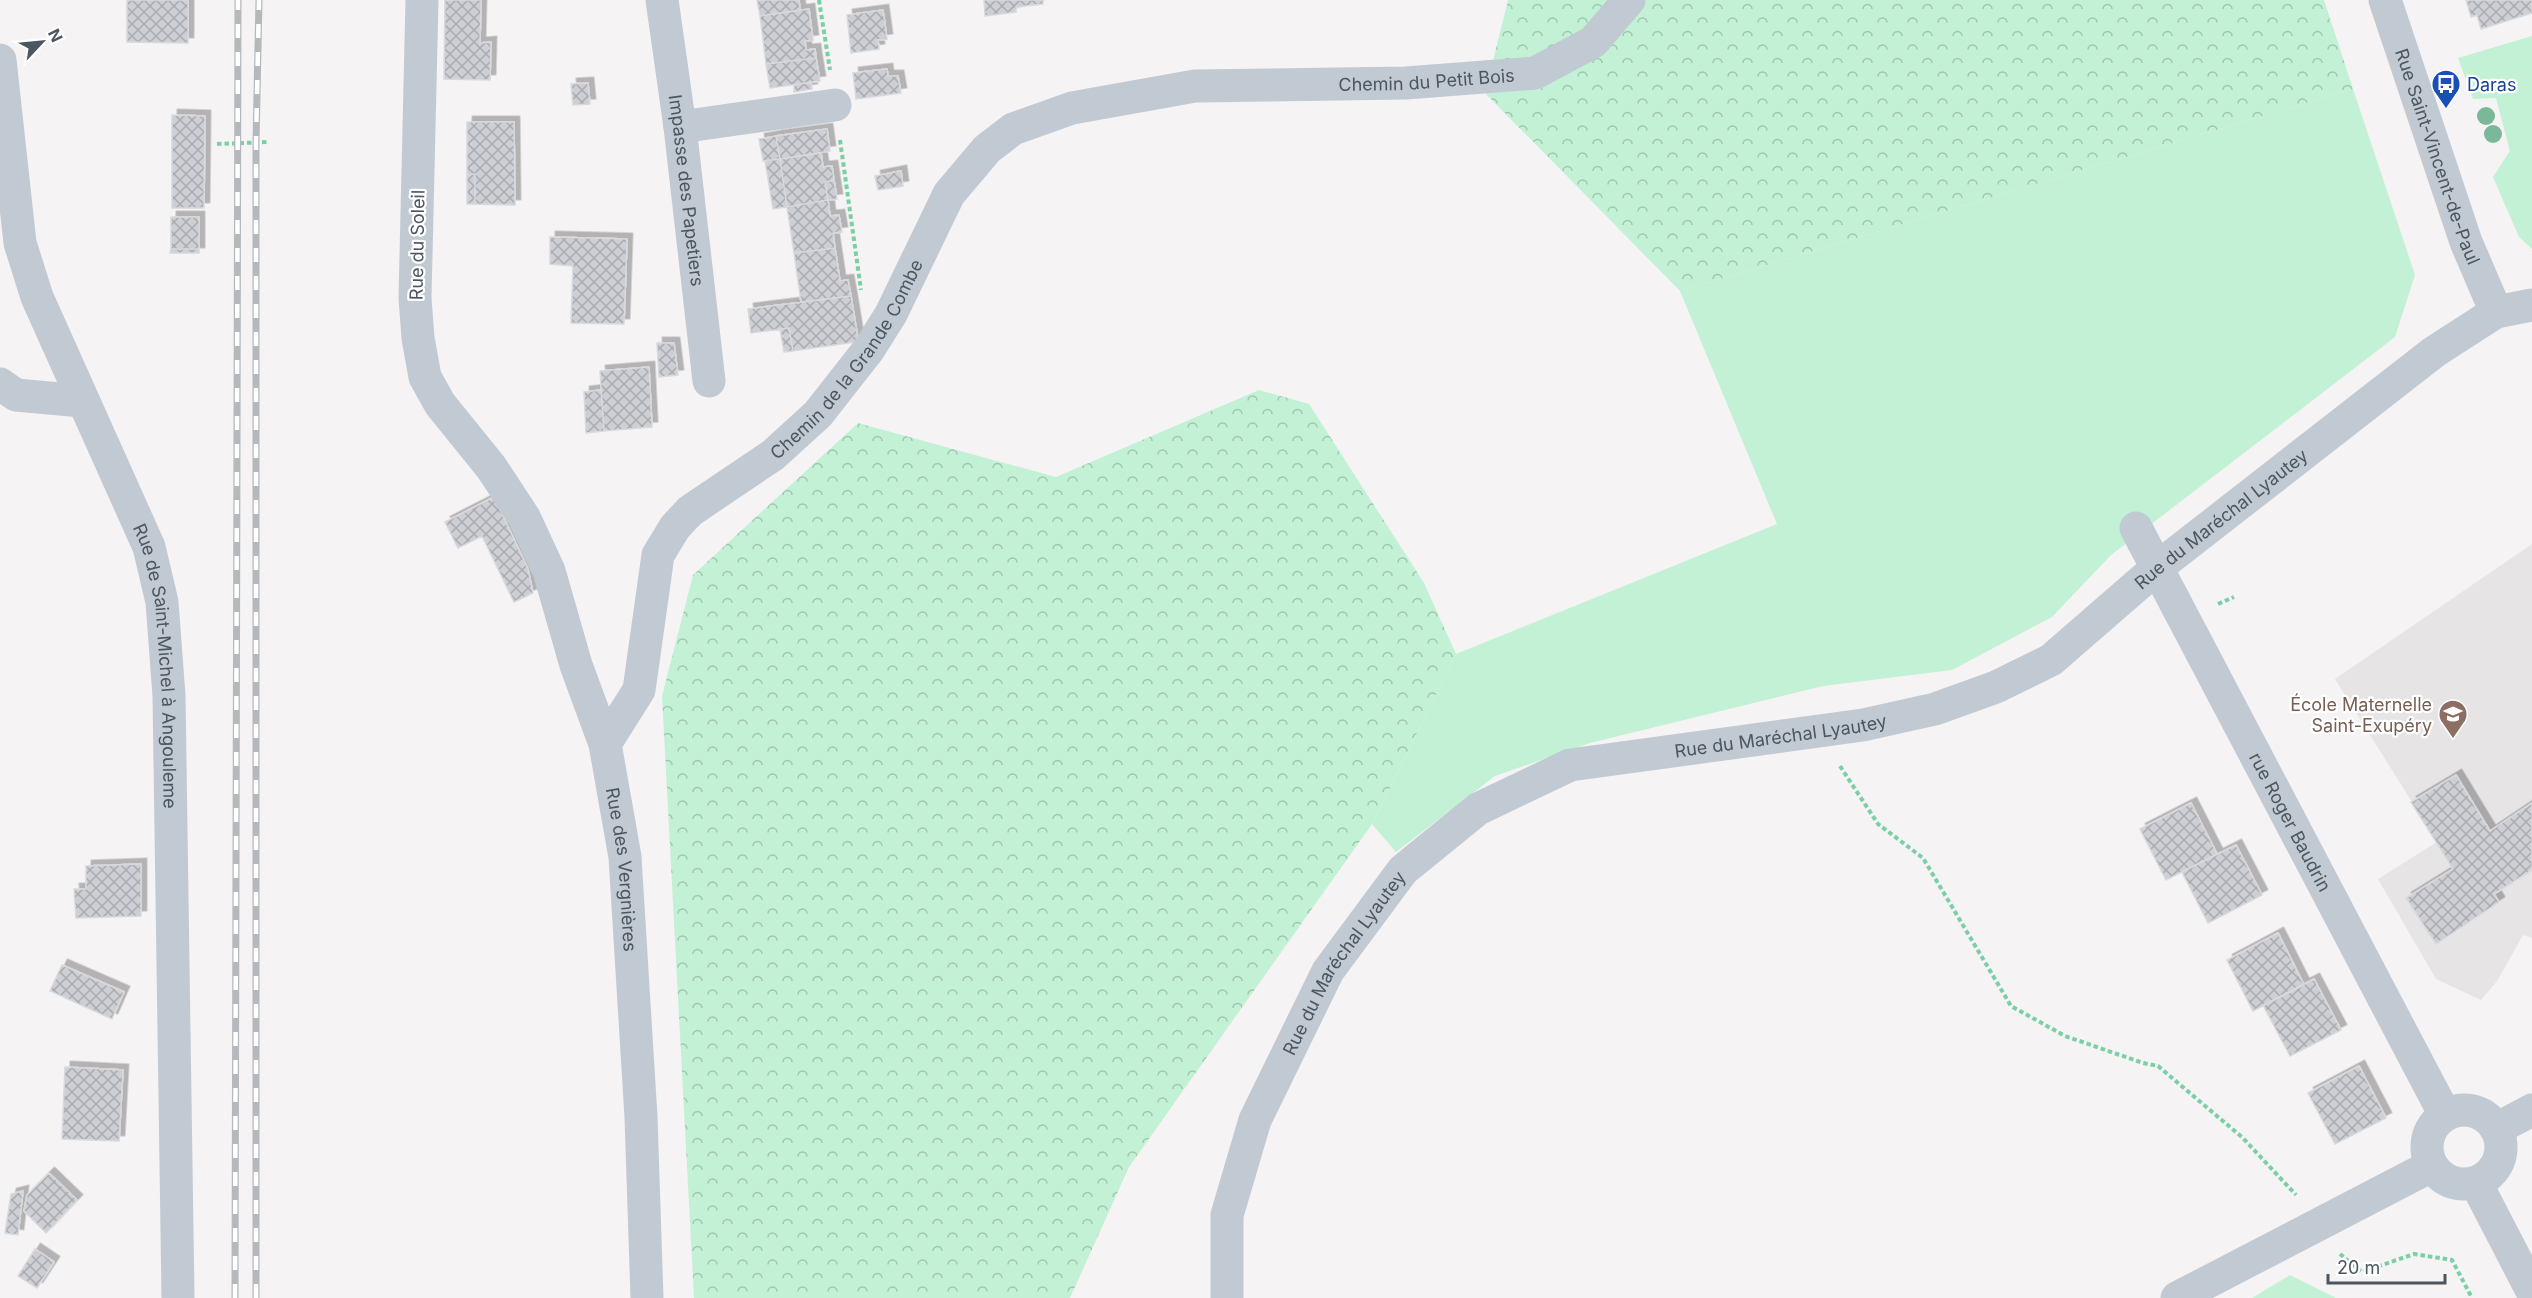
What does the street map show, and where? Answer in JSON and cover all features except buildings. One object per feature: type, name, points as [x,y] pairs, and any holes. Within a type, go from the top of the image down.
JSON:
[{"type":"street","name":"Rue du Soleil","points":[[422,0],[415,298],[418,338],[425,377],[440,404],[491,467]]},
{"type":"street","name":"Impasse des Papetiers","points":[[662,0],[680,127],[710,381]]},
{"type":"street","name":"Chemin du Petit Bois","points":[[1195,86],[1406,82],[1534,74],[1593,42],[1629,0]]},
{"type":"street","name":"Rue Saint-Vincent-de-Paul","points":[[2385,0],[2466,242],[2496,312]]},
{"type":"street","name":"Rue de Saint-Michel à Angouleme","points":[[0,60],[20,243],[37,297],[82,401],[141,527],[162,602],[169,696],[178,1298]]},
{"type":"street","name":"Chemin de la Grande Combe","points":[[605,744],[639,690],[658,555],[675,527],[690,511],[773,455],[818,414],[869,349],[891,315],[949,194],[987,149],[1012,129],[1072,108],[1195,86]]},
{"type":"street","points":[[680,127],[835,105]]},
{"type":"street","name":"Rue du Maréchal Lyautey","points":[[1227,1298],[1227,1215],[1255,1120],[1328,972],[1403,870],[1478,809],[1570,765],[1818,733],[1935,709],[1996,687],[2051,660],[2158,567],[2434,352],[2496,312],[2532,305]]},
{"type":"street","points":[[0,384],[16,395],[82,401]]},
{"type":"street","name":"Rue des Vergnières","points":[[491,467],[524,517],[549,571],[576,665],[605,744],[625,857],[641,1117],[647,1298]]},
{"type":"street","name":"rue Roger Baudrin","points":[[2136,528],[2445,1114]]},
{"type":"street","points":[[2456,1110],[2479,1113],[2496,1129],[2501,1141],[2500,1154],[2492,1171],[2476,1183],[2463,1185],[2451,1182],[2440,1176],[2431,1166],[2427,1143],[2436,1122],[2445,1114],[2456,1110]]},
{"type":"street","points":[[2496,1129],[2532,1110]]},
{"type":"street","points":[[2177,1298],[2431,1166]]},
{"type":"street","points":[[2476,1183],[2532,1291]]},
{"type":"path","points":[[819,0],[861,291]]},
{"type":"path","points":[[217,144],[269,142]]},
{"type":"path","points":[[1818,733],[1878,824],[1923,858],[2011,1006],[2065,1036],[2158,1066],[2243,1138],[2320,1224],[2340,1254],[2362,1272],[2414,1254],[2452,1260],[2472,1298]]},
{"type":"shaded area","name":"École Maternelle Saint-Exupéry","points":[[2532,544],[2532,938],[2523,935],[2497,981],[2481,1000],[2436,979],[2378,879],[2437,842],[2335,679]]},
{"type":"green space","points":[[1508,0],[2324,0],[2353,89],[1680,291],[1485,93]]},
{"type":"green space","points":[[2532,36],[2532,249],[2519,237],[2493,177],[2510,151],[2496,98],[2473,99],[2458,58]]},
{"type":"green space","points":[[2353,89],[2415,275],[2395,337],[2111,555],[2052,617],[1952,670],[1823,686],[1590,743],[1495,776],[1396,852],[1372,824],[1456,654],[1777,524],[1680,291]]},
{"type":"green space","points":[[1259,390],[1309,404],[1424,583],[1456,654],[1372,824],[1129,1167],[1070,1298],[694,1298],[662,696],[693,575],[858,423],[1056,477]]},
{"type":"green space","points":[[2290,1275],[2336,1298],[2252,1298]]},
{"type":"railway","points":[[235,1298],[238,0]]},
{"type":"railway","points":[[256,1298],[256,142],[259,0]]},
{"type":"place","name":"Daras","points":[[2446,110]]},
{"type":"place","name":"École Maternelle Saint-Exupéry","points":[[2453,740]]}]
